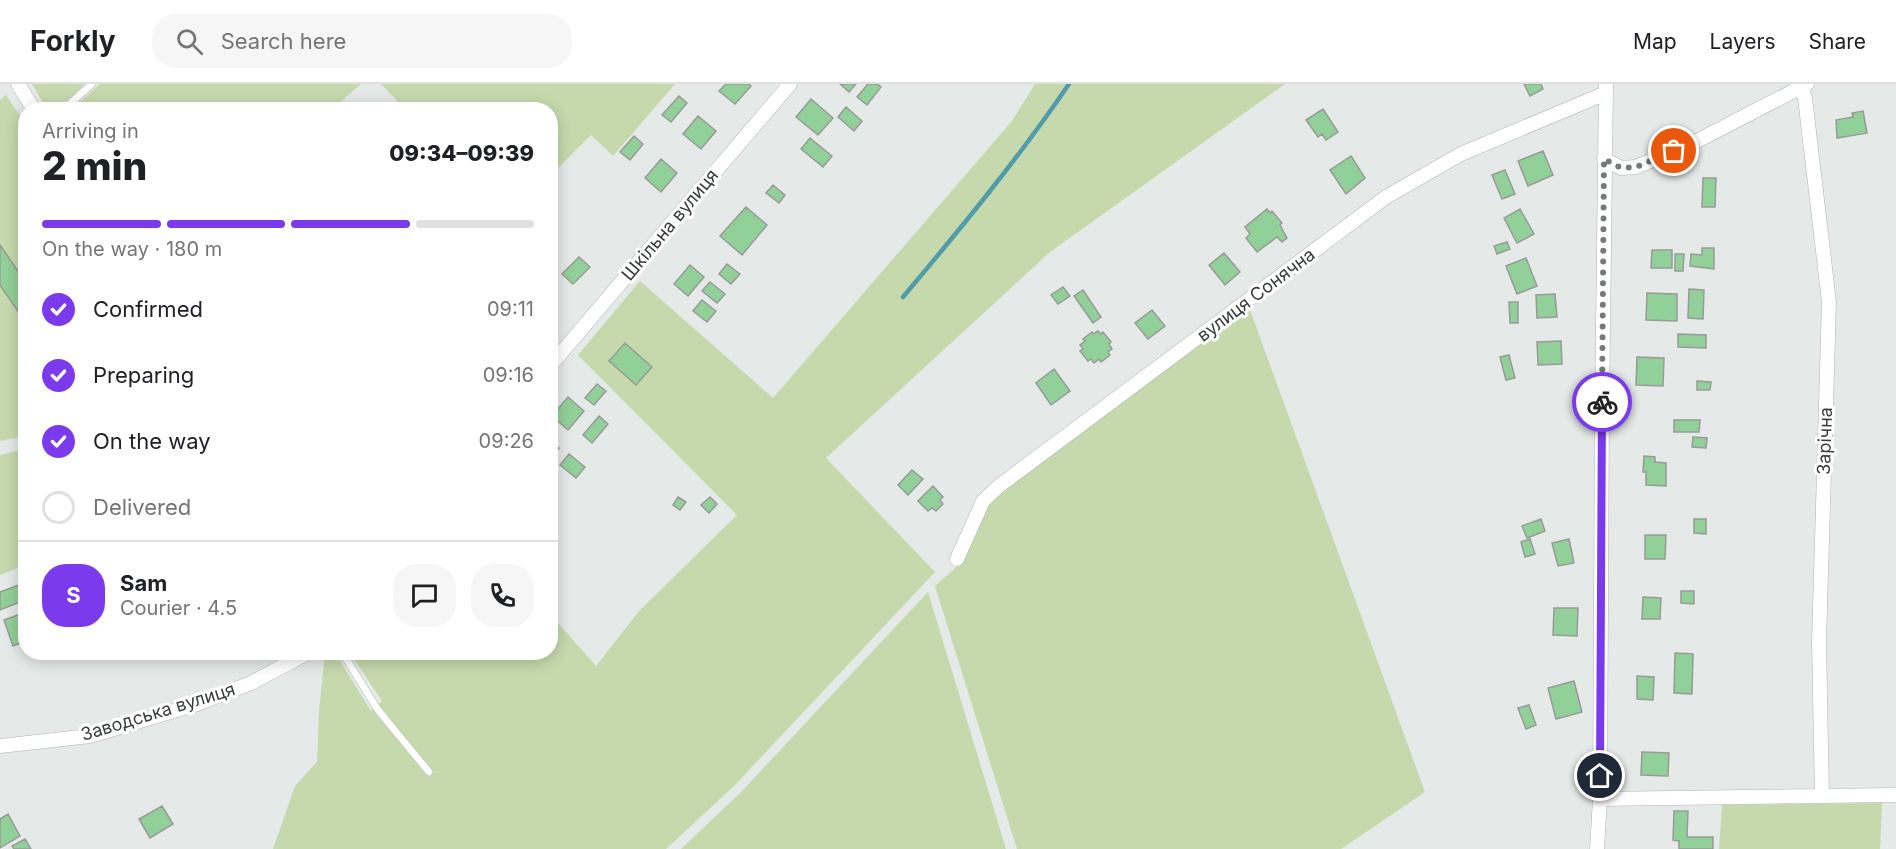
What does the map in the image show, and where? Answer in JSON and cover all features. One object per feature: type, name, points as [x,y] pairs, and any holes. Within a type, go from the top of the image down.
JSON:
[{"type":"street","points":[[18,84],[29,102]]},
{"type":"street","name":"Шкільна вулиця","points":[[558,357],[790,84]]},
{"type":"street","points":[[1604,159],[1621,168],[1636,167],[1693,142],[1804,86]]},
{"type":"street","name":"Зарічна","points":[[1804,86],[1829,302],[1819,642],[1822,796]]},
{"type":"street","points":[[1597,849],[1600,799],[1606,88]]},
{"type":"street","name":"вулиця Сонячна","points":[[957,560],[983,501],[999,486],[1386,197],[1461,153],[1606,88]]},
{"type":"street","name":"Заводська вулиця","points":[[0,746],[90,736],[197,704],[251,683],[294,660]]},
{"type":"street","points":[[1600,799],[1896,795]]},
{"type":"lane","points":[[72,102],[92,84]]},
{"type":"lane","points":[[347,660],[378,711],[429,772]]},
{"type":"green space","points":[[32,84],[85,84],[64,102],[43,102]]},
{"type":"green space","points":[[100,84],[361,84],[340,102],[80,102]]},
{"type":"green space","points":[[381,84],[675,84],[613,156],[591,135],[558,168],[558,102],[398,102]]},
{"type":"green space","points":[[1035,84],[1285,84],[1050,252],[826,458],[935,572],[734,786],[666,849],[273,849],[295,786],[317,762],[324,660],[339,660],[371,711],[382,701],[355,660],[558,660],[558,623],[596,666],[640,610],[737,515],[578,355],[640,281],[773,398],[1012,121]]},
{"type":"green space","points":[[6,95],[18,113],[18,438],[0,441],[0,100]]},
{"type":"green space","points":[[1249,307],[1425,792],[1341,849],[1017,849],[935,586],[962,562],[988,504]]},
{"type":"green space","points":[[18,451],[18,568],[0,575],[0,455]]},
{"type":"green space","points":[[928,592],[1006,849],[681,849],[741,792]]},
{"type":"green space","points":[[1882,803],[1880,849],[1719,849],[1722,805]]},
{"type":"building","points":[[726,84],[749,84],[751,86],[735,104],[719,91]]},
{"type":"building","points":[[840,84],[856,84],[849,92]]},
{"type":"building","points":[[868,84],[877,84],[881,87],[867,105],[857,97]]},
{"type":"building","points":[[1524,84],[1541,84],[1543,89],[1530,96]]},
{"type":"building","points":[[679,96],[687,103],[671,122],[662,115]]},
{"type":"building","points":[[811,99],[833,118],[818,135],[796,117]]},
{"type":"building","points":[[846,107],[862,121],[854,131],[838,117]]},
{"type":"building","points":[[1323,109],[1338,132],[1326,140],[1322,134],[1318,137],[1306,120]]},
{"type":"building","points":[[1863,111],[1867,133],[1837,138],[1836,120],[1853,117],[1852,113]]},
{"type":"building","points":[[698,116],[716,131],[701,149],[683,134]]},
{"type":"building","points":[[634,136],[643,144],[630,160],[620,152]]},
{"type":"building","points":[[810,138],[832,156],[823,167],[801,149]]},
{"type":"building","points":[[1543,151],[1553,175],[1528,186],[1518,161]]},
{"type":"building","points":[[1351,156],[1365,178],[1346,194],[1330,170]]},
{"type":"building","points":[[661,159],[677,173],[661,192],[645,178]]},
{"type":"building","points":[[1505,170],[1515,194],[1502,199],[1492,175]]},
{"type":"building","points":[[1703,178],[1716,178],[1715,207],[1702,207]]},
{"type":"building","points":[[773,185],[785,195],[779,203],[766,193]]},
{"type":"building","points":[[746,207],[767,225],[742,255],[720,236]]},
{"type":"building","points":[[1267,209],[1270,213],[1272,211],[1282,223],[1280,225],[1287,238],[1282,242],[1277,237],[1257,252],[1246,238],[1250,234],[1245,227]]},
{"type":"building","points":[[1520,209],[1534,234],[1517,243],[1504,218]]},
{"type":"building","points":[[1507,242],[1510,249],[1497,254],[1494,246]]},
{"type":"building","points":[[0,245],[18,271],[18,311],[0,285]]},
{"type":"building","points":[[1702,248],[1714,248],[1714,269],[1690,266],[1691,254],[1702,255]]},
{"type":"building","points":[[1652,250],[1672,250],[1672,268],[1651,268]]},
{"type":"building","points":[[1224,253],[1240,272],[1225,285],[1209,265]]},
{"type":"building","points":[[1675,254],[1684,254],[1683,271],[1675,271]]},
{"type":"building","points":[[579,257],[590,267],[573,284],[562,274]]},
{"type":"building","points":[[1526,258],[1537,286],[1517,294],[1506,266]]},
{"type":"building","points":[[727,264],[740,274],[731,284],[719,274]]},
{"type":"building","points":[[690,265],[704,277],[688,296],[674,284]]},
{"type":"building","points":[[710,282],[725,294],[717,303],[702,291]]},
{"type":"building","points":[[1063,287],[1070,296],[1058,304],[1051,295]]},
{"type":"building","points":[[1689,289],[1704,290],[1703,319],[1688,318]]},
{"type":"building","points":[[1083,290],[1101,317],[1093,323],[1074,296]]},
{"type":"building","points":[[1647,293],[1677,294],[1677,321],[1646,320]]},
{"type":"building","points":[[1555,294],[1557,317],[1537,318],[1536,295]]},
{"type":"building","points":[[702,300],[716,311],[707,322],[693,311]]},
{"type":"building","points":[[1509,302],[1518,302],[1518,323],[1510,323]]},
{"type":"building","points":[[1152,310],[1165,326],[1148,339],[1135,323]]},
{"type":"building","points":[[1098,331],[1101,334],[1103,332],[1111,342],[1109,344],[1112,349],[1108,352],[1110,355],[1101,362],[1099,359],[1094,363],[1091,359],[1088,361],[1080,351],[1083,349],[1080,345],[1085,341],[1083,339],[1092,332],[1093,334]]},
{"type":"building","points":[[1678,334],[1706,335],[1706,348],[1678,347]]},
{"type":"building","points":[[1561,341],[1562,364],[1538,365],[1537,342]]},
{"type":"building","points":[[625,343],[652,367],[636,385],[609,361]]},
{"type":"building","points":[[1509,355],[1515,378],[1506,380],[1500,357]]},
{"type":"building","points":[[1637,357],[1664,358],[1663,386],[1636,385]]},
{"type":"building","points":[[1054,369],[1070,391],[1051,405],[1036,383]]},
{"type":"building","points":[[1697,381],[1711,382],[1710,390],[1697,390]]},
{"type":"building","points":[[597,384],[606,391],[594,405],[585,398]]},
{"type":"building","points":[[568,397],[584,411],[568,430],[558,421],[558,409]]},
{"type":"building","points":[[599,416],[608,424],[592,443],[583,435]]},
{"type":"building","points":[[1674,420],[1700,420],[1699,432],[1674,432]]},
{"type":"building","points":[[1693,437],[1707,438],[1706,448],[1692,447]]},
{"type":"building","points":[[569,454],[585,467],[576,478],[560,465]]},
{"type":"building","points":[[1644,456],[1655,457],[1655,462],[1666,463],[1666,486],[1646,485],[1646,472],[1643,472]]},
{"type":"building","points":[[912,470],[923,479],[908,495],[898,485]]},
{"type":"building","points":[[933,486],[943,497],[940,500],[943,504],[936,511],[932,508],[928,511],[918,501]]},
{"type":"building","points":[[678,497],[686,502],[680,510],[673,505]]},
{"type":"building","points":[[710,497],[717,504],[709,513],[701,505]]},
{"type":"building","points":[[1541,519],[1545,531],[1527,538],[1522,526]]},
{"type":"building","points":[[1694,519],[1706,519],[1706,534],[1694,533]]},
{"type":"building","points":[[1645,535],[1666,535],[1665,559],[1645,559]]},
{"type":"building","points":[[1530,539],[1535,554],[1525,557],[1521,542]]},
{"type":"building","points":[[1569,539],[1574,563],[1558,566],[1552,543]]},
{"type":"building","points":[[18,585],[18,603],[0,610],[0,592]]},
{"type":"building","points":[[1681,591],[1694,591],[1694,604],[1681,603]]},
{"type":"building","points":[[1643,597],[1661,598],[1660,619],[1642,619]]},
{"type":"building","points":[[1554,608],[1578,608],[1577,636],[1553,635]]},
{"type":"building","points":[[18,615],[18,644],[13,646],[4,620]]},
{"type":"building","points":[[1675,653],[1693,654],[1692,694],[1674,693]]},
{"type":"building","points":[[1637,676],[1654,677],[1653,700],[1637,699]]},
{"type":"building","points":[[1574,681],[1582,712],[1556,719],[1548,688]]},
{"type":"building","points":[[1529,705],[1536,725],[1526,729],[1518,708]]},
{"type":"building","points":[[1642,752],[1669,753],[1668,776],[1641,775]]},
{"type":"building","points":[[162,806],[173,824],[150,838],[139,819]]},
{"type":"building","points":[[1674,811],[1688,811],[1687,837],[1713,837],[1713,849],[1679,849],[1679,841],[1673,840]]},
{"type":"building","points":[[8,814],[20,836],[0,848],[0,819]]},
{"type":"building","points":[[25,839],[31,849],[14,849],[12,846]]},
{"type":"waterway","points":[[903,297],[968,219],[1069,84]]},
{"type":"way so far","points":[[1602,402],[1604,159],[1621,168],[1636,167],[1674,151]]},
{"type":"route","points":[[1600,776],[1602,402]]}]
